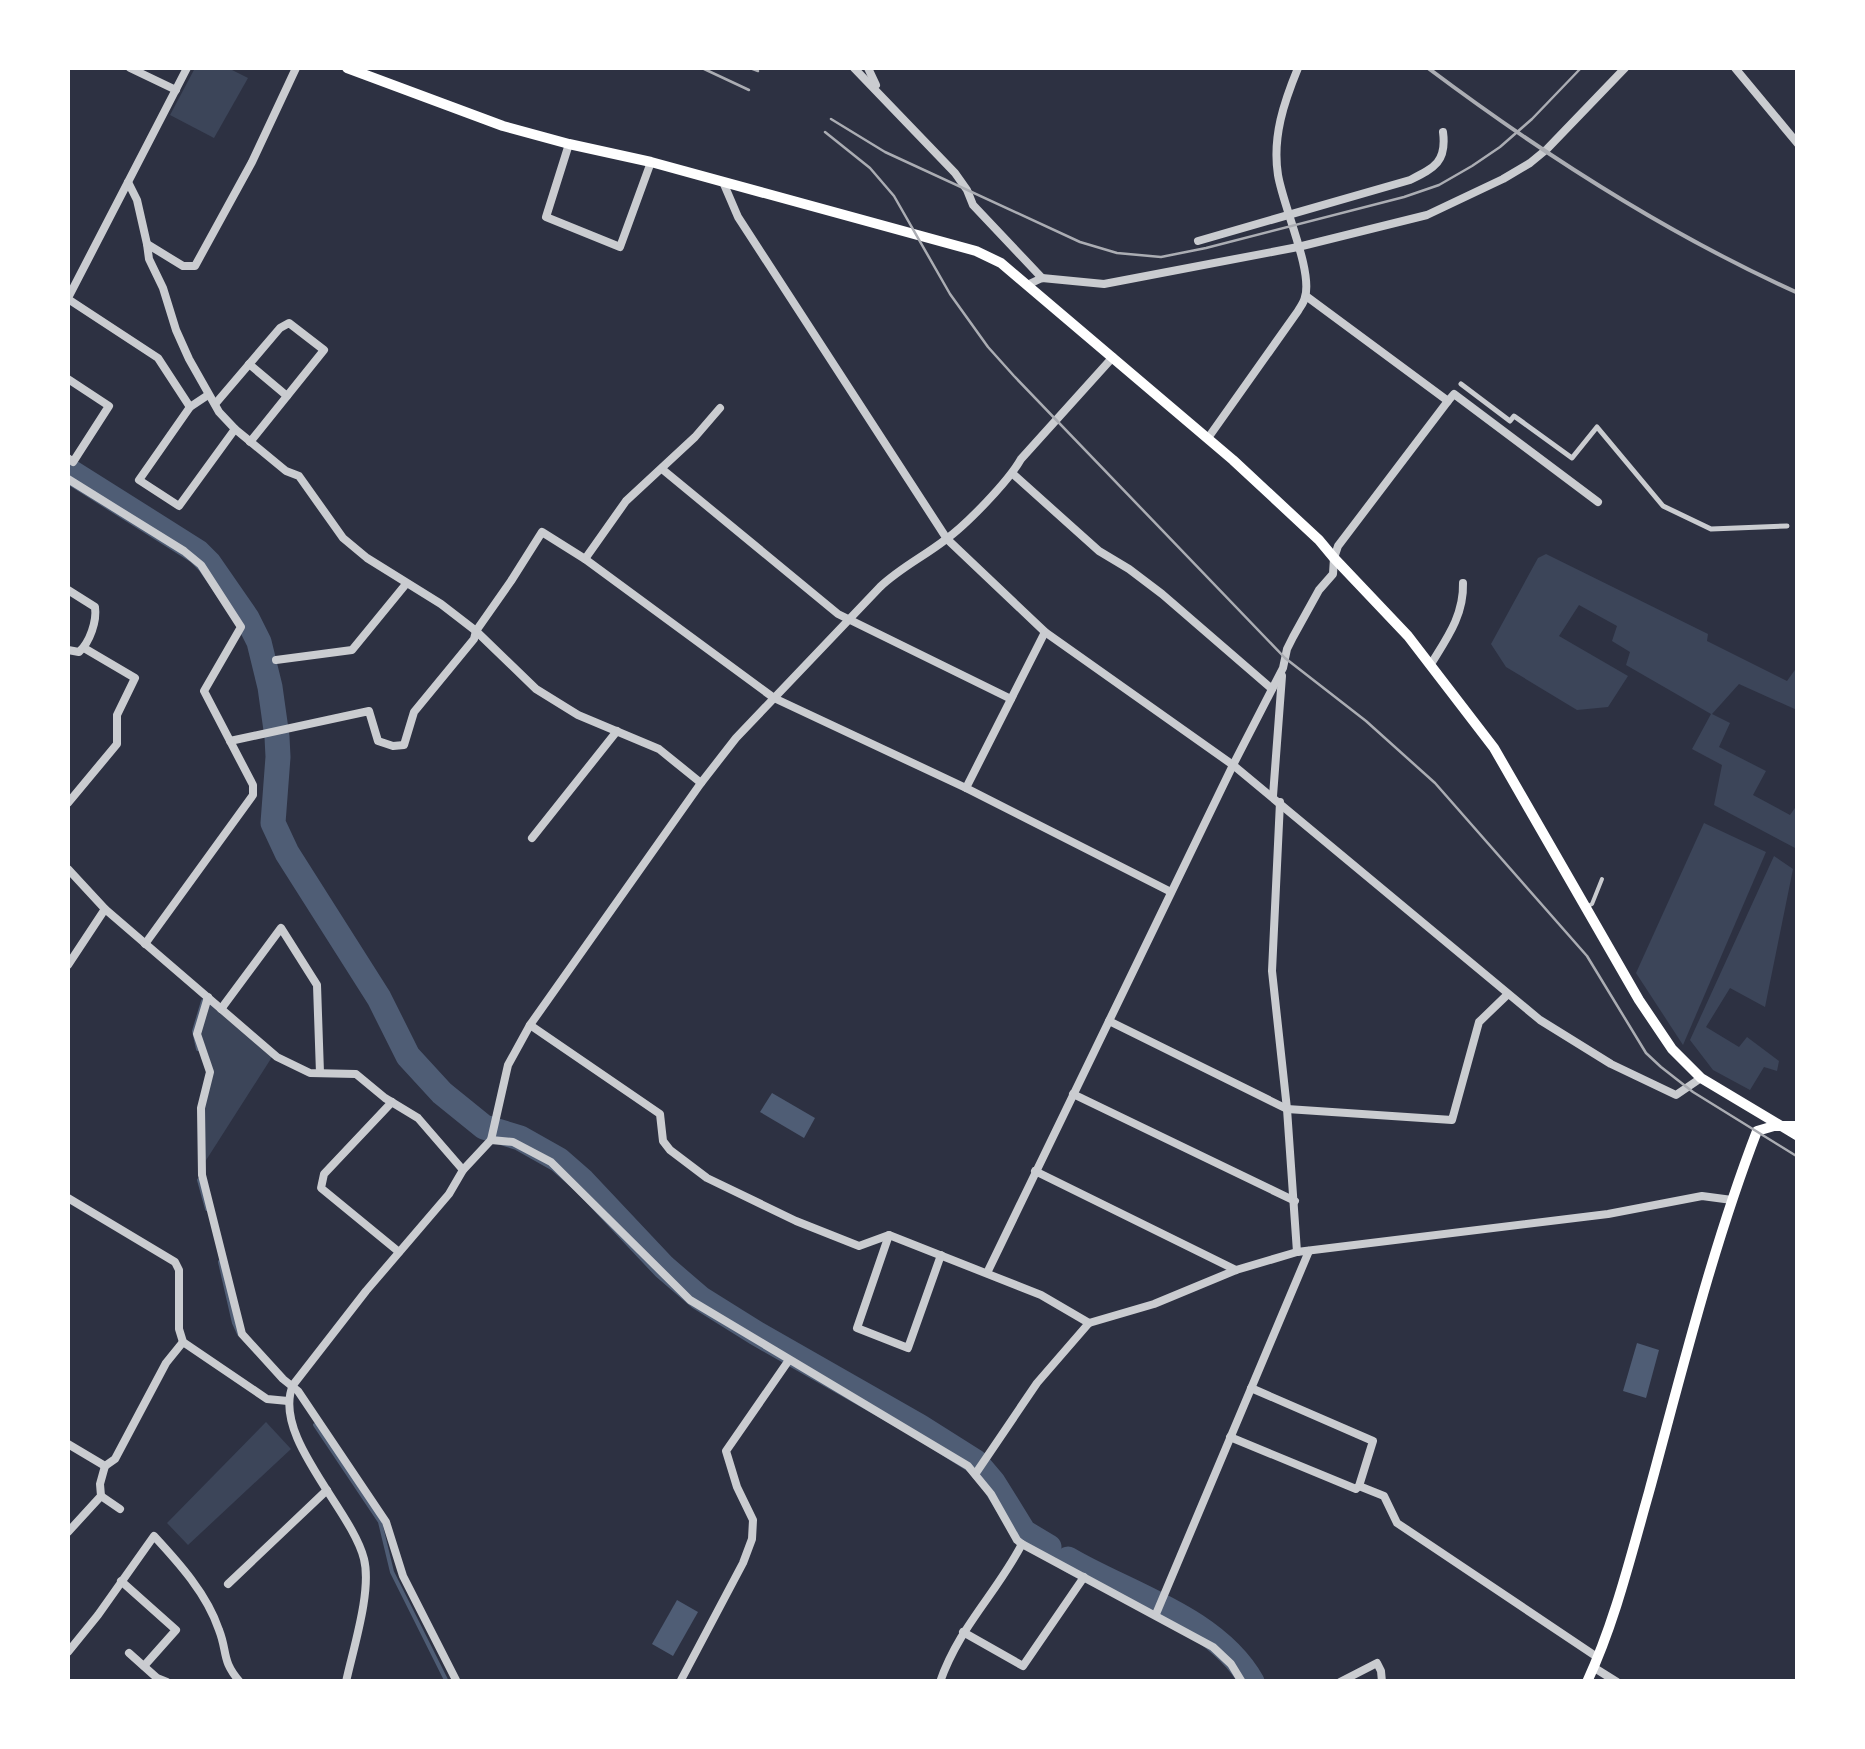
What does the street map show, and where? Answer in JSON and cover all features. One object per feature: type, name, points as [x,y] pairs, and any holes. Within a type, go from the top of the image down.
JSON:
[{"type":"main road","points":[[347,68],[487,120],[569,144],[651,162],[976,251],[1014,272],[1208,438],[1319,540],[1408,636],[1494,748],[1639,1000],[1672,1049],[1701,1078],[1798,1136]]},
{"type":"main road","points":[[1587,1682],[1633,1548],[1732,1200],[1757,1131],[1798,1126]]},
{"type":"street","points":[[130,68],[176,90]]},
{"type":"street","points":[[188,68],[68,299],[158,358],[190,406]]},
{"type":"street","points":[[147,244],[184,266],[195,266],[252,162],[296,68]]},
{"type":"street","points":[[854,68],[956,173],[973,205],[1042,278]]},
{"type":"street","points":[[868,68],[877,90]]},
{"type":"street","points":[[1208,438],[1306,296],[1298,246],[1277,172],[1277,135],[1284,102],[1298,68]]},
{"type":"street","points":[[1027,285],[1042,278],[1104,284],[1298,246],[1427,215],[1530,163],[1626,68]]},
{"type":"street","points":[[1736,68],[1798,144]]},
{"type":"street","points":[[1198,241],[1410,180],[1436,166],[1445,146],[1443,132]]},
{"type":"street","points":[[569,144],[546,217],[620,247],[651,162]]},
{"type":"street","points":[[128,182],[137,200],[148,259],[176,330],[208,395],[235,429],[286,471],[299,476],[343,538],[476,631],[536,689],[578,714],[658,749],[701,782]]},
{"type":"street","points":[[723,182],[738,217],[946,539],[1045,632],[1233,765],[1540,1020],[1610,1064],[1676,1095],[1701,1078]]},
{"type":"street","points":[[1014,272],[1026,262]]},
{"type":"street","points":[[1026,262],[1027,285]]},
{"type":"street","points":[[1306,296],[1448,401]]},
{"type":"street","points":[[216,403],[280,328],[289,323],[324,350],[250,442]]},
{"type":"street","points":[[346,1682],[367,1582],[364,1558],[303,1449],[289,1415],[293,1385],[450,1194],[463,1170],[491,1137],[508,1065],[530,1025],[736,738],[895,572],[946,539],[1013,474],[1021,459],[1113,357]]},
{"type":"street","points":[[250,364],[287,396]]},
{"type":"street","points":[[68,380],[110,406],[73,462],[68,458]]},
{"type":"street","points":[[1461,384],[1510,421],[1514,416],[1572,458],[1597,427],[1663,506],[1711,529],[1787,526]]},
{"type":"street","points":[[1297,1252],[1272,971],[1276,799],[1287,649],[1332,574],[1338,546],[1454,394],[1598,502]]},
{"type":"street","points":[[208,395],[190,406],[140,480],[179,506],[235,429]]},
{"type":"street","points":[[584,560],[626,501],[720,408]]},
{"type":"street","points":[[662,468],[838,614],[1012,698]]},
{"type":"street","points":[[1013,474],[1099,551],[1162,594],[1272,689]]},
{"type":"street","points":[[68,479],[201,565],[241,626],[204,691],[252,784],[253,795],[146,944]]},
{"type":"street","points":[[230,741],[369,711],[378,741],[393,746],[404,744],[414,712],[474,639],[542,532],[774,698],[966,788],[1172,892]]},
{"type":"street","points":[[1431,664],[1456,624],[1464,599],[1463,583]]},
{"type":"street","points":[[276,660],[352,650],[406,584]]},
{"type":"street","points":[[68,590],[94,607],[96,617],[84,648],[79,652],[68,650]]},
{"type":"street","points":[[966,788],[1045,632]]},
{"type":"street","points":[[68,803],[117,744],[117,715],[135,678],[84,648]]},
{"type":"street","points":[[987,1273],[1283,668]]},
{"type":"street","points":[[532,838],[617,732]]},
{"type":"street","points":[[68,869],[105,909],[277,1056],[310,1073],[356,1074],[418,1118],[463,1170]]},
{"type":"street","points":[[68,965],[105,909]]},
{"type":"street","points":[[222,1009],[281,928],[317,985],[320,1073]]},
{"type":"street","points":[[1108,1021],[1287,1108],[1452,1120],[1479,1022],[1507,995]]},
{"type":"street","points":[[208,998],[197,1034],[210,1072],[201,1108],[202,1175],[242,1334],[293,1385],[386,1522],[403,1576],[457,1682]]},
{"type":"street","points":[[530,1025],[660,1114],[664,1141],[670,1150],[707,1178],[796,1221],[860,1246],[890,1236],[941,1255],[1041,1295],[1088,1323]]},
{"type":"street","points":[[1073,1094],[1295,1201]]},
{"type":"street","points":[[392,1102],[324,1174],[321,1188],[399,1252]]},
{"type":"street","points":[[491,1137],[513,1142],[551,1162],[690,1300],[968,1466],[991,1494],[1016,1540],[1213,1647],[1231,1664],[1242,1682]]},
{"type":"street","points":[[1035,1171],[1236,1270]]},
{"type":"street","points":[[976,1473],[1038,1383],[1088,1323],[1154,1304],[1236,1270],[1297,1252],[1608,1214],[1702,1196],[1732,1200]]},
{"type":"street","points":[[68,1198],[175,1262],[180,1270],[179,1329],[183,1342],[267,1400],[288,1401]]},
{"type":"street","points":[[890,1236],[856,1328],[908,1348],[941,1255]]},
{"type":"street","points":[[1156,1614],[1309,1251]]},
{"type":"street","points":[[120,1508],[102,1496],[100,1484],[105,1466],[115,1459],[166,1363],[183,1342]]},
{"type":"street","points":[[680,1682],[752,1539],[753,1520],[726,1451],[789,1360]]},
{"type":"street","points":[[1230,1438],[1356,1489],[1359,1486],[1374,1441],[1251,1388]]},
{"type":"street","points":[[68,1444],[105,1466]]},
{"type":"street","points":[[1359,1486],[1384,1496],[1397,1522],[1595,1662],[1617,1682]]},
{"type":"street","points":[[228,1584],[327,1490]]},
{"type":"street","points":[[68,1532],[102,1496]]},
{"type":"street","points":[[68,1652],[154,1536],[186,1570],[220,1630],[226,1664],[240,1682]]},
{"type":"street","points":[[940,1682],[949,1654],[1022,1544]]},
{"type":"street","points":[[963,1632],[1023,1666],[1084,1577]]},
{"type":"street","points":[[121,1581],[176,1630],[144,1666]]},
{"type":"street","points":[[129,1653],[167,1682]]},
{"type":"street","points":[[1340,1682],[1377,1664],[1382,1682]]},
{"type":"lane","points":[[1586,907],[1592,904],[1602,880]]},
{"type":"shaded area","points":[[195,68],[228,68],[248,78],[214,138],[170,115]]},
{"type":"shaded area","points":[[1546,554],[1708,634],[1707,641],[1787,681],[1797,667],[1797,710],[1739,684],[1712,714],[1730,723],[1719,747],[1766,771],[1753,795],[1790,815],[1797,805],[1797,849],[1714,805],[1722,765],[1692,749],[1711,714],[1626,665],[1630,652],[1612,641],[1617,626],[1579,605],[1559,636],[1628,676],[1608,707],[1577,710],[1506,667],[1491,644],[1538,558]]},
{"type":"shaded area","points":[[1704,823],[1766,852],[1683,1045],[1636,973]]},
{"type":"shaded area","points":[[1774,856],[1793,869],[1765,1007],[1730,988],[1706,1027],[1739,1047],[1747,1037],[1779,1061],[1777,1071],[1764,1067],[1750,1090],[1713,1070],[1690,1040]]},
{"type":"shaded area","points":[[209,1002],[272,1057],[203,1165],[204,1108],[212,1073],[200,1033]]},
{"type":"shaded area","points":[[772,1093],[815,1118],[804,1138],[760,1112]]},
{"type":"shaded area","points":[[1637,1343],[1659,1350],[1646,1398],[1623,1391]]},
{"type":"shaded area","points":[[266,1422],[291,1449],[188,1545],[167,1523]]},
{"type":"shaded area","points":[[677,1600],[698,1612],[673,1656],[652,1644]]},
{"type":"waterway","points":[[68,470],[198,552],[247,618],[259,642],[277,737],[273,823],[287,853],[379,998],[408,1056],[442,1093],[484,1127],[520,1138],[559,1160],[664,1267],[700,1298],[976,1462],[1024,1532],[1049,1547]]},
{"type":"waterway","points":[[198,1049],[194,1031],[203,1001]]},
{"type":"waterway","points":[[199,1180],[207,1209]]},
{"type":"waterway","points":[[220,1262],[239,1334]]},
{"type":"waterway","points":[[315,1425],[380,1522],[392,1572],[447,1682]]},
{"type":"waterway","points":[[1068,1559],[1194,1624],[1236,1660],[1252,1682]]},
{"type":"tram line","points":[[702,68],[749,90]]},
{"type":"tram line","points":[[750,68],[758,71]]},
{"type":"tram line","points":[[831,119],[885,152],[1080,242],[1117,253],[1161,257],[1439,185],[1500,147],[1581,68]]},
{"type":"tram line","points":[[825,132],[870,168],[894,196],[950,294],[1014,376],[1285,658],[1366,721],[1435,783],[1587,956],[1646,1053],[1693,1092],[1798,1157]]},
{"type":"railway","points":[[1428,68],[1607,191],[1700,245],[1798,293]]}]
